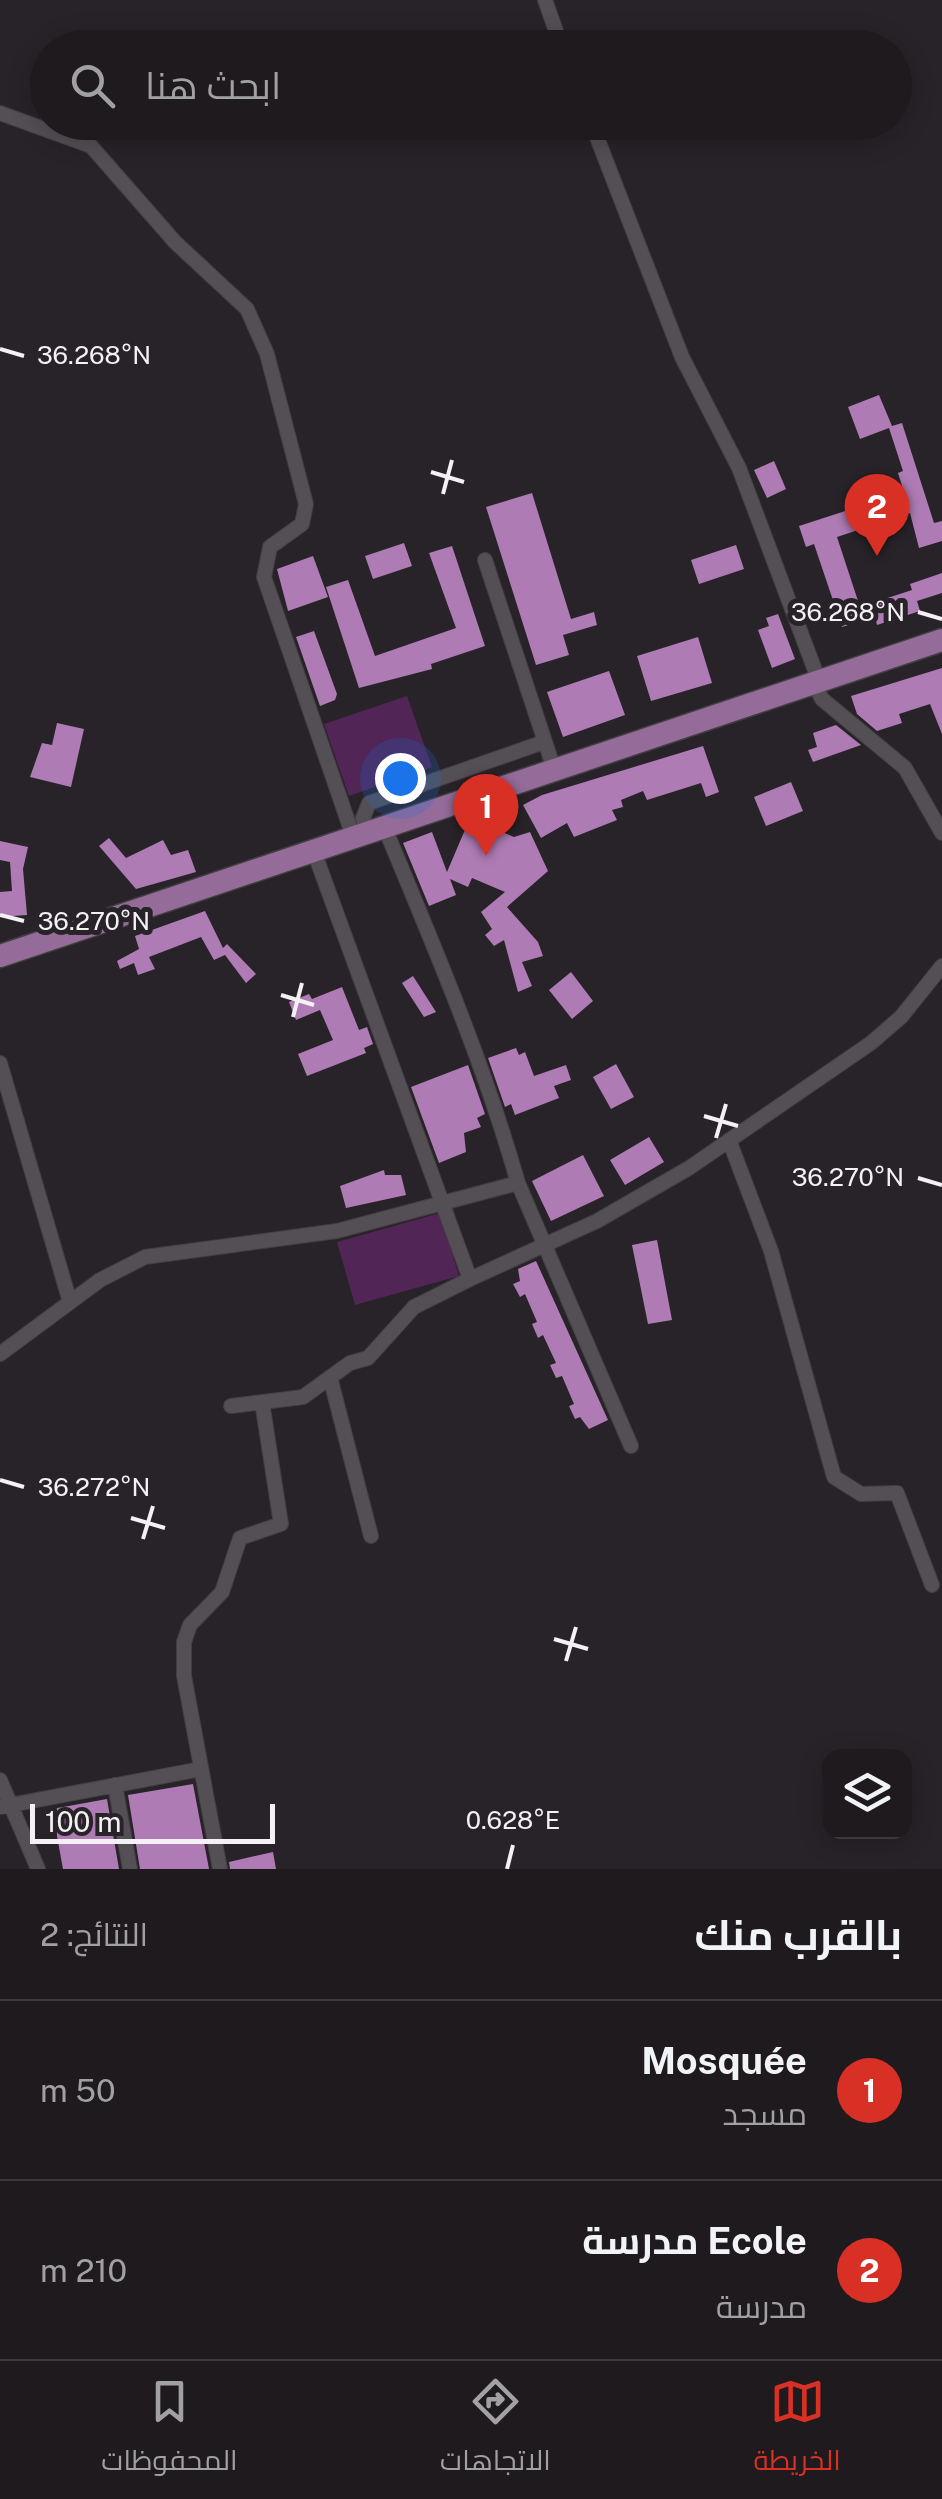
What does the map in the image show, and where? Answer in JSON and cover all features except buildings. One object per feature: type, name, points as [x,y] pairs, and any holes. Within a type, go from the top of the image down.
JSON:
[{"type":"main road","points":[[0,956],[942,640]]},
{"type":"street","points":[[545,0],[556,30]]},
{"type":"street","points":[[0,113],[30,124]]},
{"type":"street","points":[[74,140],[91,146],[175,242],[235,294],[258,330],[306,504],[302,524],[270,547],[264,576],[368,832]]},
{"type":"street","points":[[599,140],[682,356],[739,468],[822,699],[905,768],[942,833]]},
{"type":"street","points":[[485,560],[554,769]]},
{"type":"street","points":[[544,742],[369,802],[362,818],[442,960],[542,1245],[631,1446]]},
{"type":"street","points":[[313,849],[470,1279]]},
{"type":"street","points":[[231,1406],[303,1397],[350,1363],[368,1358],[414,1307],[598,1221],[729,1140],[871,1042],[901,1017],[942,966]]},
{"type":"street","points":[[0,1063],[70,1302]]},
{"type":"street","points":[[729,1140],[771,1250],[834,1477],[861,1494],[897,1493],[932,1585]]},
{"type":"street","points":[[0,1354],[100,1280],[145,1258],[337,1230],[518,1183]]},
{"type":"street","points":[[330,1377],[371,1536]]},
{"type":"street","points":[[220,1869],[184,1676],[184,1642],[190,1625],[222,1592],[240,1538],[281,1524],[262,1402]]},
{"type":"street","points":[[4,1806],[201,1769]]},
{"type":"street","points":[[0,1780],[4,1806],[38,1869]]},
{"type":"street","points":[[116,1785],[130,1869]]},
{"type":"shaded area","points":[[407,696],[432,767],[349,796],[324,724]]},
{"type":"shaded area","points":[[440,1213],[459,1276],[355,1305],[337,1242]]},
{"type":"place","name":"Ecole مدرسة","points":[[877,556]]},
{"type":"place","name":"Mosquée","points":[[486,856]]}]
